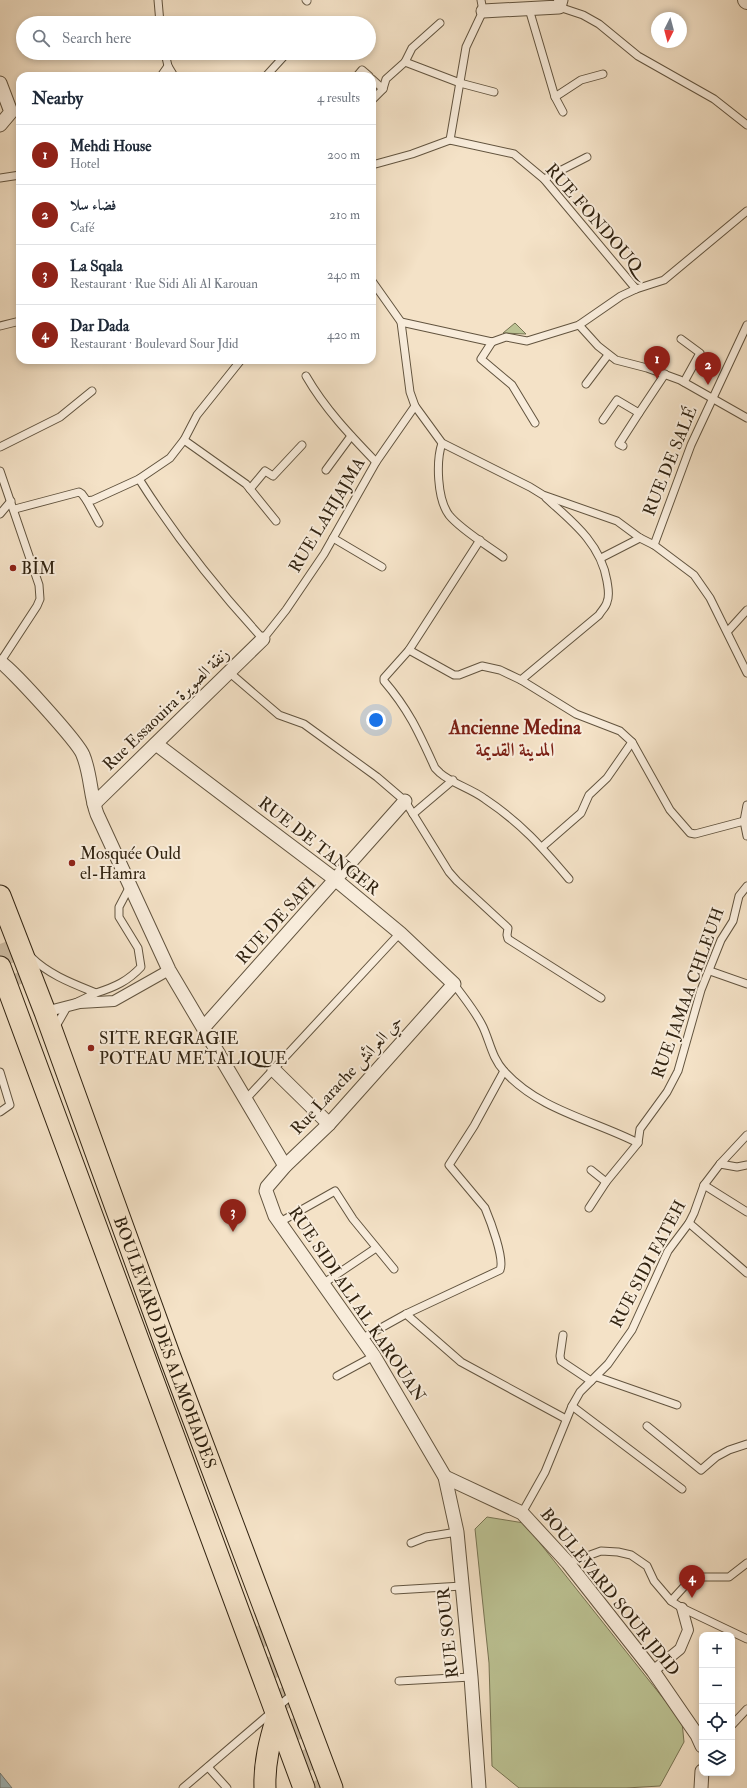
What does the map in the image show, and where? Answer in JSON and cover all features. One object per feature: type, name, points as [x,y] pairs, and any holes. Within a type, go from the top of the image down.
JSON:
[{"type":"main road","name":"BOULEVARD DES ALMOHADES","points":[[0,896],[53,1033],[170,1358],[332,1788]]},
{"type":"main road","name":"BOULEVARD DES ALMOHADES","points":[[0,967],[304,1788]]},
{"type":"main road","points":[[148,1368],[170,1358]]},
{"type":"main road","points":[[264,1788],[264,1774],[276,1713]]},
{"type":"street","points":[[482,6],[529,8],[560,3]]},
{"type":"street","points":[[0,84],[11,110],[10,115],[0,125]]},
{"type":"street","name":"Rue Essaouira زنقة الصويرة","points":[[94,804],[230,673],[263,639]]},
{"type":"street","points":[[0,662],[68,733],[83,753],[89,774],[94,804],[169,970],[285,1166]]},
{"type":"street","name":"RUE DE TANGER","points":[[156,744],[336,880],[400,933],[454,984]]},
{"type":"street","name":"RUE DE SAFI","points":[[204,1028],[404,802]]},
{"type":"street","points":[[45,1012],[80,1003],[114,1001],[169,970]]},
{"type":"street","name":"Rue Larache حي العرائش","points":[[266,1191],[267,1187],[285,1166],[329,1124],[454,984]]},
{"type":"street","points":[[274,1070],[329,1124]]},
{"type":"street","name":"RUE SIDI ALI AL KAROUAN","points":[[266,1191],[275,1216],[324,1283],[374,1356],[445,1477]]},
{"type":"street","name":"BOULEVARD SOUR JDID","points":[[445,1477],[522,1513],[568,1563],[653,1671],[699,1740]]},
{"type":"street","name":"RUE SOUR","points":[[445,1477],[457,1532],[471,1677],[478,1788]]},
{"type":"street","points":[[653,1671],[680,1649],[688,1630],[682,1608]]},
{"type":"street","points":[[701,1788],[702,1776]]},
{"type":"lane","points":[[158,0],[159,16]]},
{"type":"lane","points":[[560,3],[599,24],[638,56],[714,99],[747,125]]},
{"type":"lane","points":[[376,163],[412,154],[450,140],[466,47],[482,6]]},
{"type":"lane","points":[[529,8],[555,97],[563,112]]},
{"type":"lane","points":[[376,96],[383,90],[386,79],[405,62],[412,48],[440,23]]},
{"type":"lane","points":[[167,60],[172,72]]},
{"type":"lane","points":[[270,72],[281,60]]},
{"type":"lane","points":[[405,62],[460,83],[494,92]]},
{"type":"lane","points":[[164,72],[168,66]]},
{"type":"lane","points":[[555,97],[581,80],[603,74]]},
{"type":"lane","points":[[376,83],[383,90]]},
{"type":"lane","name":"RUE FONDOUQ","points":[[450,140],[514,154],[544,179],[636,289]]},
{"type":"lane","points":[[544,179],[588,157]]},
{"type":"lane","points":[[0,178],[16,176]]},
{"type":"lane","points":[[401,322],[492,342],[506,338],[527,341],[579,325],[621,296],[636,289],[664,280],[747,211]]},
{"type":"lane","points":[[376,287],[401,322],[410,392],[415,406],[442,442],[530,487],[543,496],[579,527],[601,558],[609,595],[607,604],[599,615],[521,680]]},
{"type":"lane","points":[[0,326],[16,322]]},
{"type":"lane","points":[[579,325],[608,355],[616,360],[665,374],[684,382],[747,418]]},
{"type":"lane","name":"RUE DE SALÉ","points":[[654,544],[691,445],[747,325]]},
{"type":"lane","points":[[681,339],[700,353],[684,382]]},
{"type":"lane","points":[[492,342],[481,359],[512,385],[535,423]]},
{"type":"lane","points":[[586,384],[608,355]]},
{"type":"lane","points":[[87,501],[139,479],[170,458],[184,440],[197,415],[238,364]]},
{"type":"lane","points":[[623,446],[619,444],[665,374]]},
{"type":"lane","points":[[306,376],[314,391],[341,427],[376,462]]},
{"type":"lane","points":[[0,447],[60,417],[92,391]]},
{"type":"lane","points":[[603,420],[617,400],[639,413]]},
{"type":"lane","name":"RUE LAHJAJMA","points":[[263,639],[286,610],[333,538],[376,462],[415,406]]},
{"type":"lane","points":[[326,470],[350,436]]},
{"type":"lane","points":[[184,440],[250,489],[276,520]]},
{"type":"lane","points":[[442,442],[438,455],[437,473],[447,513],[503,557]]},
{"type":"lane","points":[[250,489],[265,471],[273,476],[302,445]]},
{"type":"lane","points":[[0,471],[15,509],[39,585],[40,599],[32,614],[0,662]]},
{"type":"lane","points":[[139,479],[167,521],[212,582],[263,639]]},
{"type":"lane","points":[[15,509],[79,492],[87,501],[99,523]]},
{"type":"lane","points":[[543,496],[617,521],[640,538],[654,544],[694,575],[710,598],[728,631],[747,673]]},
{"type":"lane","points":[[0,514],[11,501]]},
{"type":"lane","points":[[333,538],[382,567]]},
{"type":"lane","points":[[601,558],[640,538]]},
{"type":"lane","points":[[480,540],[409,650],[384,678],[384,681],[404,706],[415,723],[435,768],[443,776],[453,780],[483,798],[516,821],[542,847],[569,879]]},
{"type":"lane","points":[[728,631],[747,610]]},
{"type":"lane","points":[[409,650],[454,675],[459,675],[482,666],[500,670],[521,680],[576,714],[620,731],[632,742],[670,810],[690,833],[695,834],[744,821]]},
{"type":"lane","points":[[230,673],[279,715],[304,724],[377,778],[404,802],[457,882],[508,928],[508,939],[601,998]]},
{"type":"lane","points":[[542,847],[581,813],[589,796],[607,778],[632,742]]},
{"type":"lane","points":[[413,814],[453,780]]},
{"type":"lane","points":[[747,805],[744,821],[747,836]]},
{"type":"lane","points":[[53,1033],[67,1007],[96,993],[121,984],[130,978],[141,967],[138,948],[119,916],[119,907],[130,886]]},
{"type":"lane","name":"RUE JAMAA CHLEUH","points":[[589,1208],[606,1182],[638,1143],[640,1129],[667,1092],[678,1071],[701,990],[710,971],[721,940],[733,921],[739,896],[747,886]]},
{"type":"lane","points":[[246,1099],[400,933]]},
{"type":"lane","points":[[18,944],[36,962],[64,979],[96,993]]},
{"type":"lane","points":[[710,971],[747,984]]},
{"type":"lane","points":[[454,984],[483,1026],[494,1056],[504,1071],[531,1094],[546,1103],[577,1118],[612,1130],[638,1143]]},
{"type":"lane","points":[[361,1339],[406,1314],[500,1270],[502,1261],[488,1216],[484,1208],[449,1165],[474,1126],[504,1071]]},
{"type":"lane","points":[[0,1072],[10,1105],[0,1112]]},
{"type":"lane","name":"RUE SIDI FATEH","points":[[522,1513],[545,1472],[566,1419],[580,1392],[597,1376],[632,1330],[668,1251],[689,1223],[704,1184],[747,1135]]},
{"type":"lane","points":[[720,1164],[737,1166],[747,1165]]},
{"type":"lane","points":[[591,1170],[606,1182]]},
{"type":"lane","points":[[704,1184],[747,1212]]},
{"type":"lane","points":[[280,1222],[335,1191],[353,1219],[394,1269]]},
{"type":"lane","points":[[689,1223],[747,1273]]},
{"type":"lane","points":[[324,1283],[376,1248]]},
{"type":"lane","points":[[406,1314],[461,1362],[566,1419]]},
{"type":"lane","points":[[563,1335],[560,1356],[561,1361],[591,1381]]},
{"type":"lane","points":[[337,1376],[374,1356]]},
{"type":"lane","points":[[597,1376],[677,1405]]},
{"type":"lane","points":[[572,1406],[682,1489]]},
{"type":"lane","points":[[647,1426],[701,1470],[716,1457],[747,1444]]},
{"type":"lane","points":[[411,1543],[426,1537],[457,1532]]},
{"type":"lane","points":[[568,1563],[601,1551],[618,1552],[631,1555],[647,1566],[654,1581],[671,1601],[682,1608],[747,1640]]},
{"type":"lane","points":[[671,1601],[691,1579],[698,1577],[729,1577],[747,1563]]},
{"type":"lane","points":[[395,1590],[462,1586]]},
{"type":"lane","points":[[399,1681],[471,1677]]},
{"type":"lane","points":[[183,1788],[276,1713],[295,1692]]},
{"type":"lane","points":[[735,1722],[747,1709]]},
{"type":"lane","points":[[208,1767],[227,1788]]},
{"type":"green space","points":[[515,323],[526,334],[503,333]]},
{"type":"green space","points":[[487,1517],[524,1523],[682,1722],[684,1742],[660,1786],[626,1788],[519,1788],[492,1766],[489,1663],[475,1529]]},
{"type":"water","points":[[0,1773],[12,1788],[0,1788]]},
{"type":"tunnel","points":[[0,944],[16,986]]},
{"type":"tunnel","points":[[255,1627],[305,1752],[323,1788]]},
{"type":"place","name":"Mehdi House","points":[[657,379]]},
{"type":"place","name":"فضاء سلا","points":[[708,385]]},
{"type":"place","name":"BİM","points":[[13,568]]},
{"type":"place","name":"Mosquée Ould el-Hamra","points":[[72,863]]},
{"type":"place","name":"SITE REGRAGIE POTEAU METALIQUE","points":[[91,1048]]},
{"type":"place","name":"La Sqala","points":[[233,1232]]},
{"type":"place","name":"Dar Dada","points":[[692,1598]]},
{"type":"district","name":"Ancienne Medina المدينة القديمة","points":[[515,739]]}]
